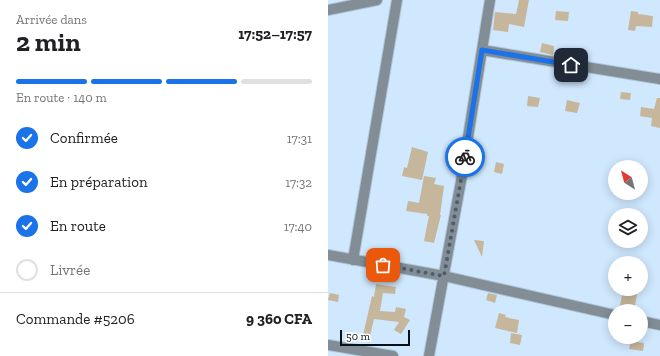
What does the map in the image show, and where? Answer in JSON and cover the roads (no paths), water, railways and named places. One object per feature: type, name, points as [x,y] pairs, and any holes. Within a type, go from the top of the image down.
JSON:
[{"type":"street","points":[[328,10],[377,0]]},
{"type":"street","points":[[353,260],[398,0]]},
{"type":"street","points":[[429,356],[461,181],[490,0]]},
{"type":"street","points":[[482,50],[660,80]]},
{"type":"street","points":[[328,255],[444,276],[608,313]]},
{"type":"street","points":[[648,322],[660,325]]},
{"type":"street","points":[[328,345],[393,356]]}]
